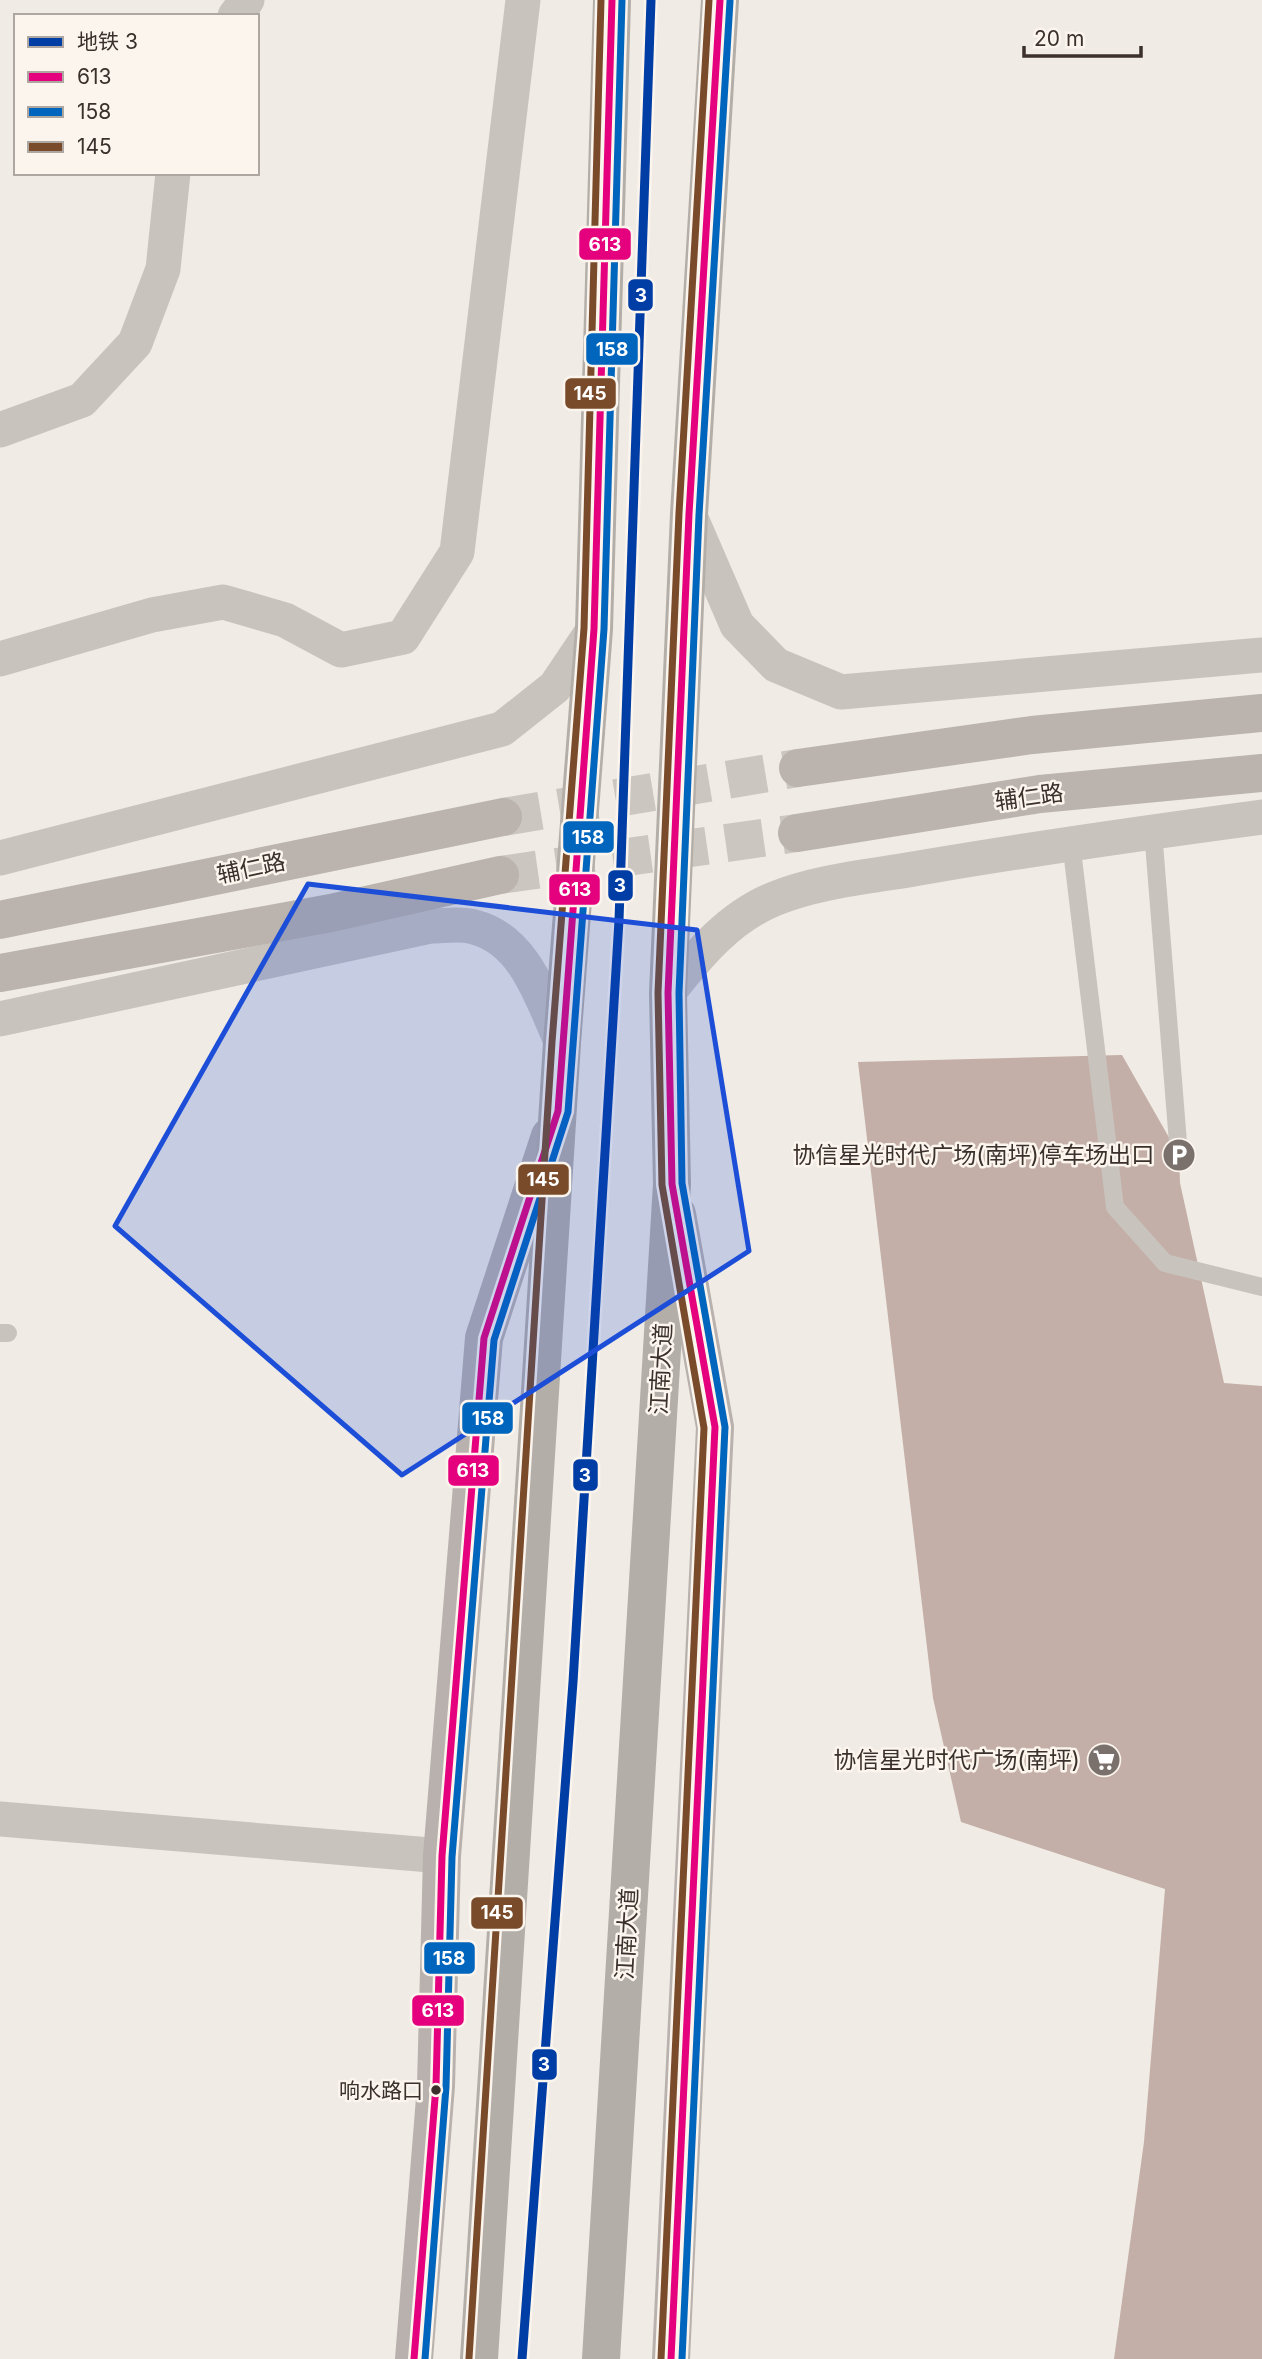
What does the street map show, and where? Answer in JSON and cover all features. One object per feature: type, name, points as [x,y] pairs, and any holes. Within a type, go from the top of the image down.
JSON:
[{"type":"highway","points":[[479,2359],[562,1043],[594,629],[612,0]]},
{"type":"highway","name":"江南大道","points":[[601,2359],[672,1184],[668,993],[689,514],[720,0]]},
{"type":"main road","points":[[799,768],[1032,735],[1262,713]]},
{"type":"main road","name":"辅仁路","points":[[797,834],[1040,794],[1262,773]]},
{"type":"main road","name":"辅仁路","points":[[0,920],[503,817]]},
{"type":"main road","points":[[0,972],[331,913],[500,875]]},
{"type":"main road","points":[[414,2359],[436,2086],[442,1856],[484,1338],[558,1111]]},
{"type":"main road","points":[[671,2359],[715,1427],[672,1184]]},
{"type":"street","points":[[0,659],[152,615],[223,602],[285,620],[341,650],[402,637],[457,552],[523,0]]},
{"type":"street","points":[[0,430],[82,400],[135,343],[163,269],[173,175]]},
{"type":"street","points":[[689,514],[737,625],[776,664],[841,692],[1262,655]]},
{"type":"street","points":[[0,858],[502,729],[555,687],[594,629]]},
{"type":"street","points":[[668,993],[700,953],[734,922],[773,899],[827,884],[1071,842],[1262,817]]},
{"type":"street","points":[[0,1019],[430,926],[473,926],[501,941],[526,964],[562,1043]]},
{"type":"street","points":[[0,1819],[442,1856]]},
{"type":"lane","points":[[1153,831],[1179,1155]]},
{"type":"lane","points":[[1071,842],[1115,1207],[1165,1263],[1262,1287]]},
{"type":"highlighted area","points":[[308,884],[697,930],[749,1251],[402,1475],[115,1226]]},
{"type":"building","name":"协信星光时代广场(南坪)","points":[[1122,1055],[1179,1155],[1180,1183],[1224,1383],[1262,1386],[1262,2359],[1114,2359],[1144,2142],[1165,1889],[961,1822],[933,1698],[858,1062]]},
{"type":"tunnel","points":[[503,817],[798,768]]},
{"type":"tunnel","points":[[500,875],[797,833]]},
{"type":"metro line","name":"3","points":[[522,2359],[573,1682],[619,920],[651,0]]},
{"type":"transit line","name":"145","points":[[469,2358],[552,1042],[584,628],[601,0]]},
{"type":"transit line","name":"613","points":[[414,2359],[436,2086],[442,1856],[484,1338],[558,1111],[594,629],[612,0]]},
{"type":"transit line","name":"158","points":[[425,2359],[446,2087],[452,1857],[494,1340],[568,1112],[604,629],[622,0]]},
{"type":"transit line","name":"145","points":[[661,2359],[704,1428],[662,1185],[658,993],[679,513],[709,0]]},
{"type":"transit line","name":"613","points":[[671,2359],[715,1427],[672,1184],[668,993],[689,514],[720,0]]},
{"type":"transit line","name":"158","points":[[682,2359],[725,1427],[682,1183],[679,993],[699,515],[730,1]]},
{"type":"place","name":"协信星光时代广场(南坪)停车场出口","points":[[1179,1155]]},
{"type":"place","name":"协信星光时代广场(南坪)","points":[[1104,1760]]},
{"type":"place","name":"响水路口","points":[[436,2090]]}]
